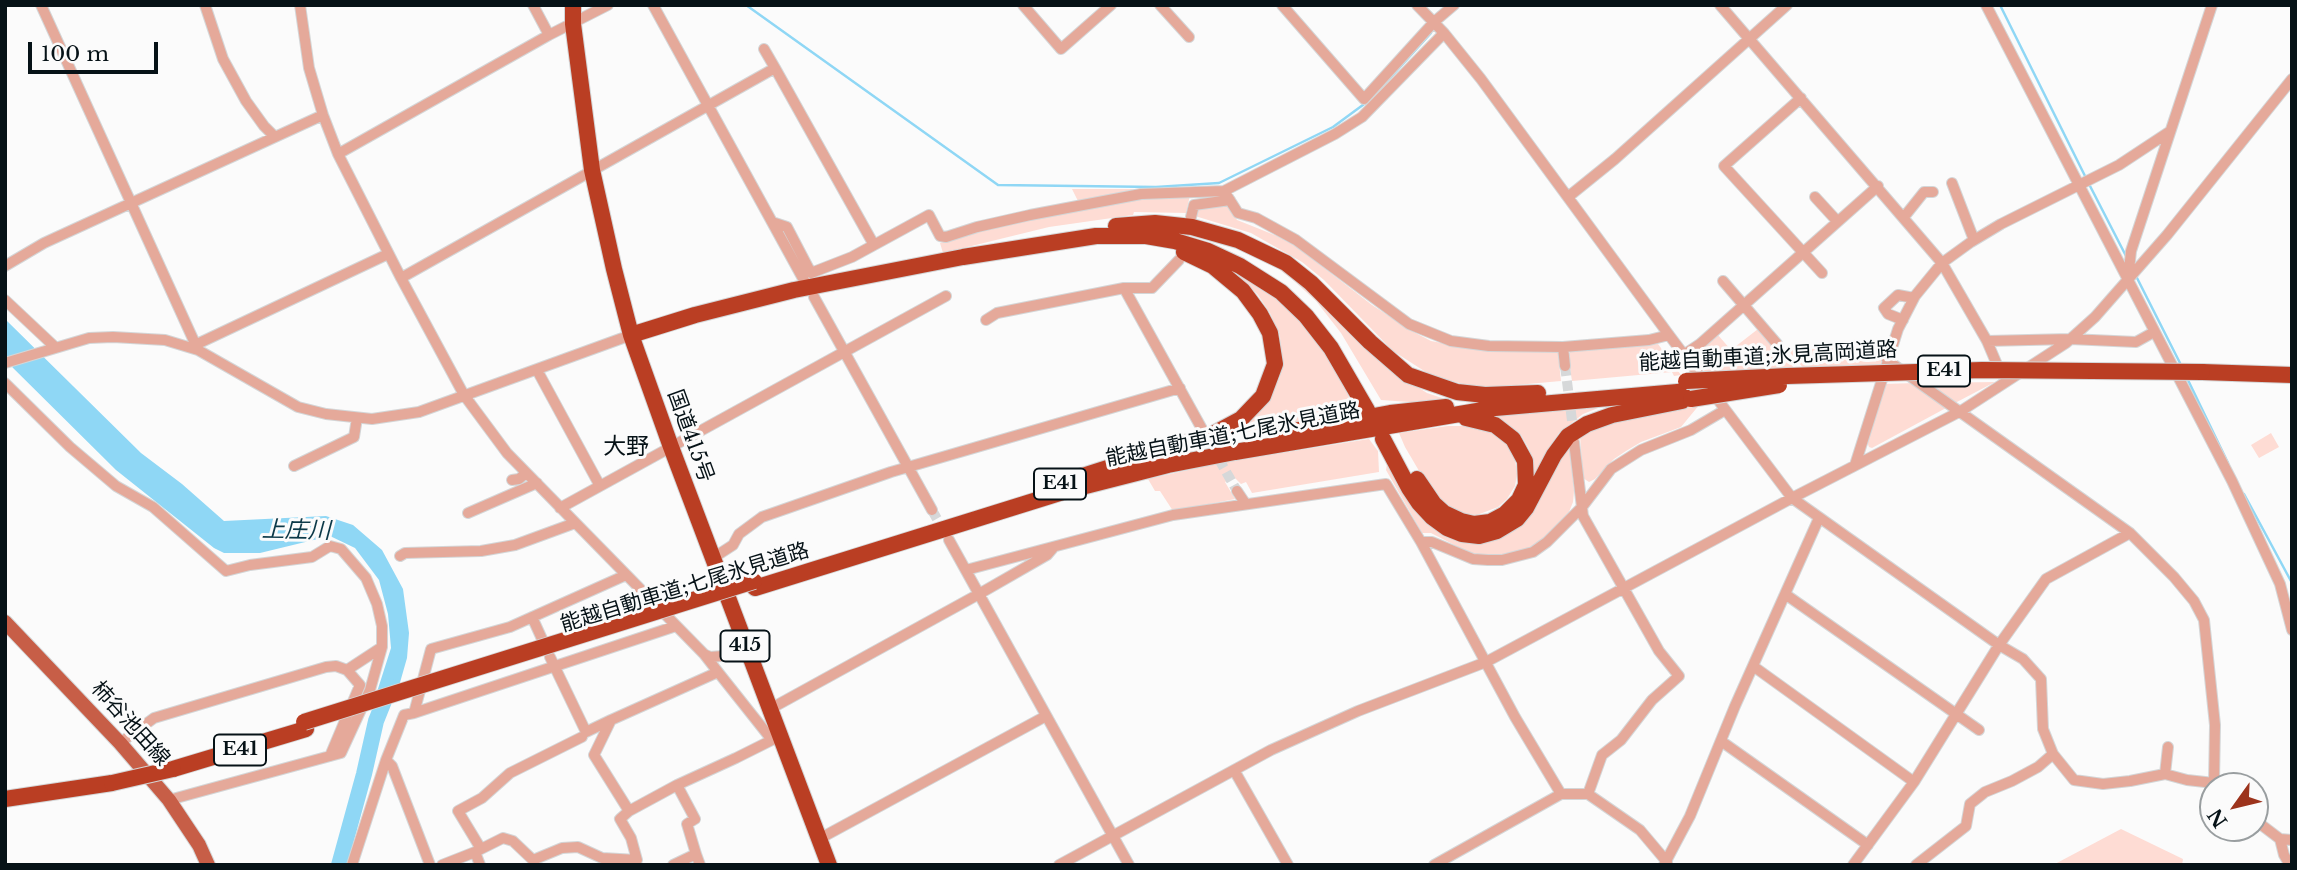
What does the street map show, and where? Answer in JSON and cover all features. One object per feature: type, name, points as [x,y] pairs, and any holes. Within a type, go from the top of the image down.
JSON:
[{"type":"highway","name":"国道415号","points":[[573,5],[573,24],[592,170],[631,335],[770,709],[776,738],[829,865]]},
{"type":"highway","points":[[631,335],[695,314],[794,290],[1155,223],[1192,227],[1238,240],[1286,263],[1311,283],[1370,342],[1408,375],[1457,393],[1538,393]]},
{"type":"highway","points":[[1112,231],[1175,241],[1208,251],[1263,279],[1306,316],[1331,348],[1424,492],[1444,513],[1461,522],[1474,524],[1490,522],[1505,514],[1519,500],[1526,485],[1525,461],[1513,439],[1495,425],[1480,419],[1443,417]]},
{"type":"highway","points":[[1063,483],[1213,434],[1227,427],[1241,419],[1263,396],[1275,364],[1270,333],[1260,314],[1243,291],[1213,266],[1184,252],[1112,231]]},
{"type":"highway","name":"能越自動車道;氷見高岡道路","points":[[1379,423],[1538,393],[1689,390],[1787,376],[1982,370],[2203,375],[2292,383]]},
{"type":"highway","name":"能越自動車道;氷見高岡道路","points":[[1379,423],[1443,417],[1495,408],[1785,384],[2022,376],[2292,375]]},
{"type":"highway","points":[[1379,423],[1409,488],[1419,503],[1447,528],[1462,534],[1479,536],[1497,531],[1517,519],[1568,436],[1587,424],[1689,390]]},
{"type":"highway","name":"能越自動車道;七尾氷見道路","points":[[5,799],[172,765],[305,726],[1063,483],[1217,445],[1379,423]]},
{"type":"highway","name":"能越自動車道;七尾氷見道路","points":[[754,584],[1105,480],[1379,423]]},
{"type":"highway","name":"能越自動車道;七尾氷見道路","points":[[5,790],[111,779]]},
{"type":"main road","name":"柿谷池田線","points":[[5,622],[120,743],[169,800],[199,845],[208,865]]},
{"type":"street","points":[[41,5],[197,347]]},
{"type":"street","points":[[205,5],[223,59],[246,101],[275,137]]},
{"type":"street","points":[[300,5],[309,68],[338,154],[464,395],[507,453],[704,654],[776,738],[629,811],[621,819],[641,863],[602,858],[578,847],[551,851],[533,860],[513,841],[503,838],[442,865]]},
{"type":"street","points":[[533,5],[549,35]]},
{"type":"street","points":[[338,154],[549,35],[608,5]]},
{"type":"street","points":[[653,5],[806,284]]},
{"type":"street","points":[[1023,5],[1061,48],[1111,5]]},
{"type":"street","points":[[1160,5],[1189,37]]},
{"type":"street","points":[[1282,5],[1364,99],[1434,22],[1454,5]]},
{"type":"street","points":[[1417,5],[1444,33],[1481,79],[1792,498],[1999,645],[2023,659],[2041,678],[2043,729],[2053,754],[2074,780],[2103,784],[2165,774],[2199,782]]},
{"type":"street","points":[[1720,5],[1942,263],[1987,341],[2005,382]]},
{"type":"street","points":[[1568,197],[1615,159],[1787,5]]},
{"type":"street","points":[[1986,5],[2232,481],[2271,561],[2292,630]]},
{"type":"street","points":[[2128,281],[2131,251],[2212,5]]},
{"type":"street","points":[[1191,217],[1194,205],[1227,196],[1362,117],[1444,33]]},
{"type":"street","points":[[764,49],[874,245]]},
{"type":"street","points":[[401,278],[775,68]]},
{"type":"street","points":[[1059,865],[1272,750],[1358,711],[1486,662],[1961,411],[2070,339],[2095,317],[2128,281],[2292,79]]},
{"type":"street","points":[[1801,98],[1724,166],[1822,273]]},
{"type":"street","points":[[5,267],[44,243],[323,115]]},
{"type":"street","points":[[1855,465],[1887,360],[1903,320],[1914,298],[1942,263],[1974,240],[2119,165],[2169,132]]},
{"type":"street","points":[[1952,183],[1974,240]]},
{"type":"street","points":[[1685,354],[1700,344],[1878,186]]},
{"type":"street","points":[[1904,217],[1924,192],[1933,192]]},
{"type":"street","points":[[772,222],[787,227],[811,272],[852,257],[929,215],[940,236],[946,237],[1030,215],[1141,194],[1227,196]]},
{"type":"street","points":[[1227,196],[1238,213],[1256,218],[1296,240],[1409,324],[1451,341],[1489,346],[1563,346],[1649,340],[1669,335]]},
{"type":"street","points":[[1815,197],[1837,221]]},
{"type":"street","points":[[197,347],[388,254]]},
{"type":"street","points":[[986,320],[997,313],[1124,288],[1152,288],[1179,260]]},
{"type":"street","points":[[1723,282],[1778,345]]},
{"type":"street","points":[[1124,288],[1202,429]]},
{"type":"street","points":[[1903,320],[1888,314],[1884,307],[1898,295],[1914,298]]},
{"type":"street","points":[[560,508],[946,296]]},
{"type":"street","points":[[814,297],[932,510]]},
{"type":"street","points":[[5,300],[55,347]]},
{"type":"street","points":[[1987,341],[2070,339],[2136,342],[2154,332]]},
{"type":"street","points":[[5,363],[89,338],[165,340],[197,347],[298,407],[326,414],[372,419],[419,412],[631,335]]},
{"type":"street","points":[[1880,342],[1892,347]]},
{"type":"street","points":[[1563,346],[1565,366]]},
{"type":"street","points":[[1887,360],[2130,533],[2194,601],[2204,620],[2215,724],[2216,772]]},
{"type":"street","points":[[537,370],[600,486]]},
{"type":"street","points":[[5,383],[70,447],[116,486],[153,507],[226,571],[312,557],[330,546],[341,549],[366,578],[377,604],[382,626],[382,647],[370,690],[341,753],[169,800]]},
{"type":"street","points":[[713,558],[733,545],[739,534],[762,517],[891,472],[909,469],[1180,388]]},
{"type":"street","points":[[1421,542],[1432,542],[1473,559],[1502,560],[1533,552],[1547,542],[1582,507],[1603,478],[1619,464],[1641,450],[1691,430],[1725,410]]},
{"type":"street","points":[[294,466],[354,437],[357,418]]},
{"type":"street","points":[[1574,442],[1583,516],[1659,651],[1679,676],[1652,700],[1621,740],[1602,755],[1588,794]]},
{"type":"street","points":[[512,480],[519,479],[526,472]]},
{"type":"street","points":[[468,513],[537,483]]},
{"type":"street","points":[[966,570],[1173,515],[1386,484],[1421,542],[1515,717],[1561,794]]},
{"type":"street","points":[[1237,491],[1245,503]]},
{"type":"street","points":[[1434,865],[1561,794],[1588,794],[1640,830],[1666,863],[1690,816],[1819,518]]},
{"type":"street","points":[[400,556],[405,553],[481,551],[515,545],[575,523]]},
{"type":"street","points":[[1853,865],[1914,782],[1999,645],[2046,579],[2130,533]]},
{"type":"street","points":[[949,540],[1129,865]]},
{"type":"street","points":[[770,709],[979,594],[1047,555],[1055,546]]},
{"type":"street","points":[[414,713],[431,649],[510,627],[626,575]]},
{"type":"street","points":[[1785,594],[1979,730]]},
{"type":"street","points":[[532,617],[542,639]]},
{"type":"street","points":[[352,865],[386,760],[404,715],[552,662],[676,626]]},
{"type":"street","points":[[346,670],[382,647]]},
{"type":"street","points":[[704,654],[710,657],[722,656],[747,649]]},
{"type":"street","points":[[552,662],[594,755],[629,811]]},
{"type":"street","points":[[120,743],[154,719],[336,666],[346,670],[360,685],[330,756]]},
{"type":"street","points":[[1753,666],[1914,782]]},
{"type":"street","points":[[480,865],[478,850],[458,811],[482,798],[510,774],[611,720],[718,672]]},
{"type":"street","points":[[819,839],[1046,716]]},
{"type":"street","points":[[594,755],[611,720]]},
{"type":"street","points":[[1721,741],[1868,845]]},
{"type":"street","points":[[2165,774],[2168,747]]},
{"type":"street","points":[[1916,865],[1966,826],[1970,804],[1985,792],[2038,767],[2053,754]]},
{"type":"street","points":[[386,760],[392,766],[430,865]]},
{"type":"street","points":[[1234,770],[1288,865]]},
{"type":"street","points":[[673,865],[698,859],[687,824],[695,819],[677,785]]},
{"type":"street","points":[[2269,831],[2280,839],[2292,841]]},
{"type":"street","points":[[2280,839],[2290,865]]},
{"type":"shaded area","points":[[1072,189],[1136,189],[1078,201]]},
{"type":"shaded area","points":[[1190,195],[1186,213],[1134,212],[1133,215],[1049,227],[943,253],[940,243],[1008,223],[1143,198]]},
{"type":"shaded area","points":[[1228,206],[1237,220],[1297,247],[1372,305],[1431,341],[1479,350],[1553,349],[1558,353],[1561,381],[1494,387],[1471,386],[1432,376],[1393,351],[1324,280],[1302,262],[1251,233],[1195,216],[1197,207]]},
{"type":"shaded area","points":[[1259,254],[1288,272],[1402,377],[1427,393],[1448,400],[1424,403],[1381,400],[1341,333],[1316,301]]},
{"type":"shaded area","points":[[1234,271],[1267,290],[1310,332],[1332,364],[1352,406],[1329,418],[1305,420],[1231,435],[1249,423],[1264,406],[1280,377],[1281,355],[1280,336],[1270,313],[1258,295]]},
{"type":"shaded area","points":[[1758,329],[1797,371],[1707,375],[1693,356],[1718,335],[1731,350]]},
{"type":"shaded area","points":[[1658,344],[1681,375],[1674,376],[1672,372],[1572,381],[1568,355],[1572,349]]},
{"type":"shaded area","points":[[1878,346],[1885,349],[1880,367],[1806,371],[1786,348]]},
{"type":"shaded area","points":[[1995,382],[1955,403],[1924,383]]},
{"type":"shaded area","points":[[1915,383],[1946,408],[1872,448],[1869,447],[1866,439],[1884,384]]},
{"type":"shaded area","points":[[1700,404],[1681,427],[1641,442],[1626,451],[1614,459],[1595,479],[1589,482],[1583,478],[1580,435],[1599,422]]},
{"type":"shaded area","points":[[1603,406],[1583,414],[1559,433],[1531,485],[1533,469],[1529,449],[1521,435],[1496,416]]},
{"type":"shaded area","points":[[1448,426],[1484,430],[1507,444],[1515,459],[1517,474],[1515,486],[1498,507],[1477,515],[1464,514],[1443,503],[1425,481],[1399,433]]},
{"type":"shaded area","points":[[2271,433],[2279,447],[2259,458],[2251,445]]},
{"type":"shaded area","points":[[1369,439],[1378,451],[1379,472],[1252,493],[1246,482],[1241,484],[1235,478],[1225,482],[1235,499],[1173,511],[1148,479],[1224,462]]},
{"type":"shaded area","points":[[1569,445],[1574,491],[1569,512],[1551,533],[1526,550],[1511,555],[1484,556],[1470,553],[1431,533],[1422,533],[1386,470],[1387,464],[1471,541],[1553,469]]},
{"type":"shaded area","points":[[2121,829],[2183,859],[2182,865],[2053,865]]},
{"type":"water","points":[[5,319],[141,453],[224,521],[326,516],[353,525],[382,550],[403,589],[409,633],[407,658],[399,686],[376,695],[391,648],[388,614],[379,580],[355,548],[330,536],[260,553],[224,553],[214,548],[116,470],[5,360]]},
{"type":"waterway","points":[[746,5],[998,185],[1156,187],[1219,183],[1333,127],[1371,99],[1431,33]]},
{"type":"waterway","points":[[2000,5],[2086,178]]},
{"type":"waterway","points":[[2089,184],[2126,256]]},
{"type":"waterway","points":[[2135,274],[2181,365]]},
{"type":"waterway","points":[[2187,378],[2228,463]]},
{"type":"waterway","points":[[2244,494],[2292,583]]},
{"type":"waterway","name":"上庄川","points":[[339,865],[376,721],[390,686]]},
{"type":"tunnel","points":[[1565,366],[1574,436]]},
{"type":"tunnel","points":[[1204,433],[1237,491]]},
{"type":"tunnel","points":[[932,510],[946,535]]},
{"type":"district","name":"大野","points":[[626,448]]}]
